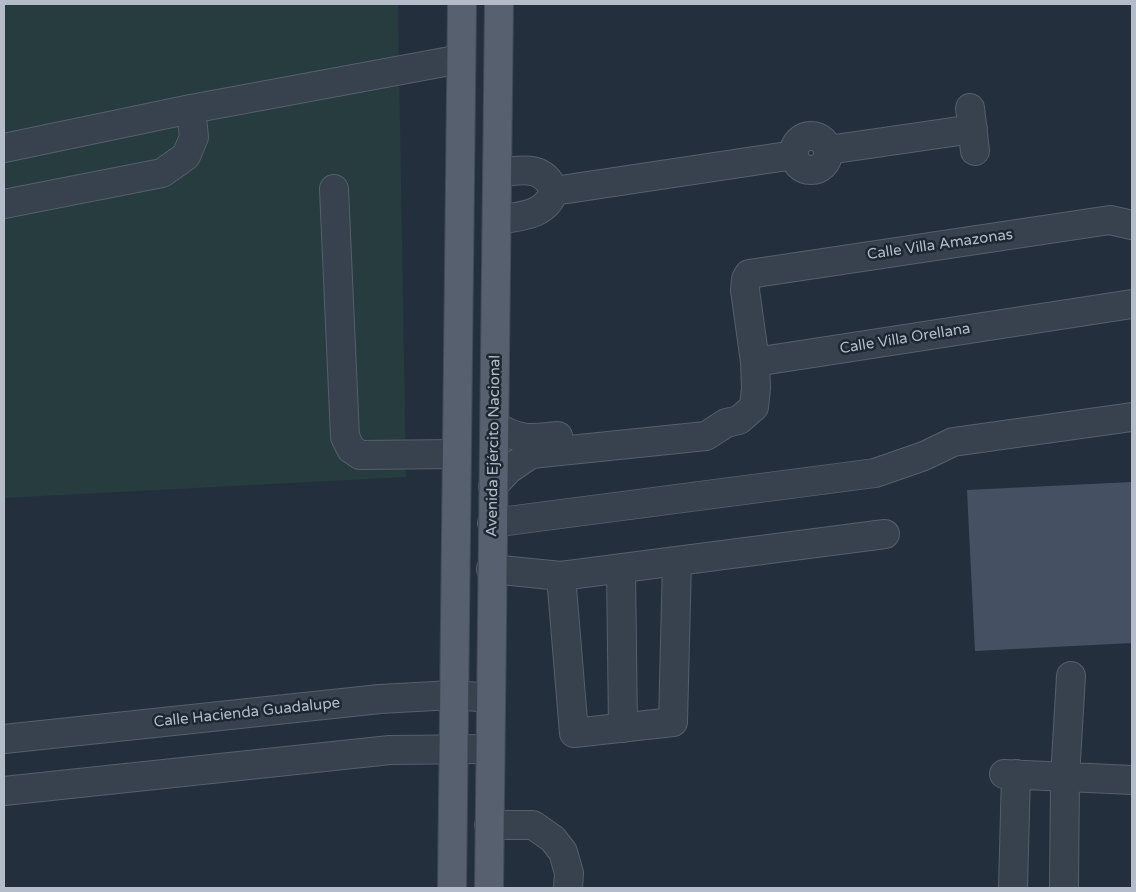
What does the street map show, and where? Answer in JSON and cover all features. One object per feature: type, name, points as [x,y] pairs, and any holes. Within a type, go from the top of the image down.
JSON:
[{"type":"main road","points":[[452,888],[452,748],[462,4]]},
{"type":"main road","name":"Avenida Ejército Nacional","points":[[489,888],[491,570],[498,220],[499,4]]},
{"type":"street","points":[[4,148],[191,109],[461,59]]},
{"type":"street","points":[[4,204],[162,173],[186,156],[194,137],[191,109]]},
{"type":"street","points":[[554,191],[794,155],[800,167],[813,170],[825,163],[828,150],[973,129]]},
{"type":"street","points":[[497,173],[524,170],[541,173],[547,177],[554,191],[549,203],[534,213],[498,220]]},
{"type":"street","points":[[334,189],[345,437],[351,449],[360,455],[456,454]]},
{"type":"street","name":"Calle Villa Amazonas","points":[[755,362],[745,290],[746,279],[749,274],[1110,220],[1132,224]]},
{"type":"street","name":"Calle Villa Orellana","points":[[755,362],[1132,304]]},
{"type":"street","points":[[495,425],[530,447],[663,434],[706,436],[726,423],[739,420],[754,407],[756,388],[755,362]]},
{"type":"street","points":[[492,523],[875,473],[924,456],[953,442],[1132,417]]},
{"type":"street","points":[[493,486],[530,447]]},
{"type":"street","points":[[491,570],[560,576],[885,534]]},
{"type":"street","points":[[560,576],[574,733],[673,722],[677,561]]},
{"type":"street","points":[[621,568],[623,728]]},
{"type":"street","points":[[1064,888],[1065,777],[1071,676]]},
{"type":"street","name":"Calle Hacienda Guadalupe","points":[[4,739],[380,700],[453,695],[491,698]]},
{"type":"street","points":[[4,790],[390,750],[490,749]]},
{"type":"street","points":[[1013,888],[1010,774],[1132,780]]},
{"type":"street","points":[[489,825],[533,825],[553,839],[563,852],[569,873],[568,888]]},
{"type":"green space","points":[[4,4],[398,4],[406,477],[4,498]]},
{"type":"building","points":[[1132,482],[1132,643],[975,651],[967,490]]}]
